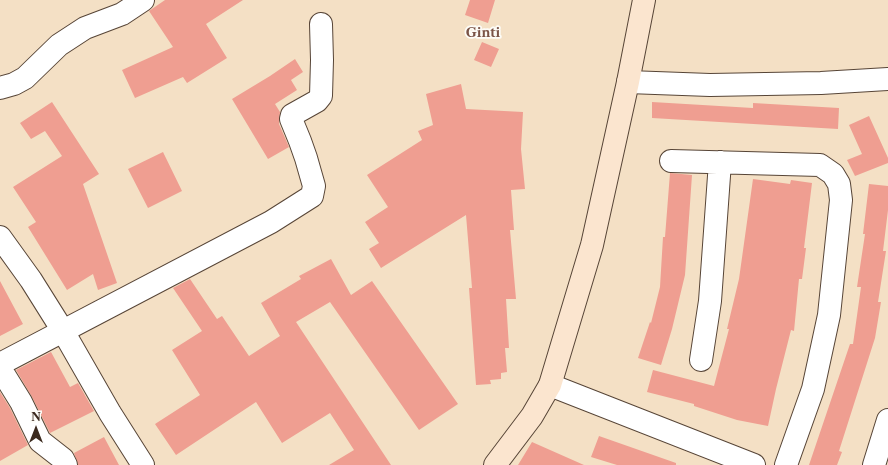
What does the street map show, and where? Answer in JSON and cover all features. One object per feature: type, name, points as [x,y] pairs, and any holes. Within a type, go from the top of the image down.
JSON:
[{"type":"main road","points":[[495,465],[532,416],[550,385],[592,245],[628,82],[644,0]]},
{"type":"street","points":[[0,88],[14,84],[25,78],[59,45],[80,31],[122,14],[143,0]]},
{"type":"street","points":[[0,364],[271,222],[312,196],[314,186],[306,158],[290,119],[292,115],[317,101],[321,96],[321,24]]},
{"type":"street","points":[[628,82],[710,85],[888,79]]},
{"type":"street","points":[[671,161],[820,165],[833,174],[839,184],[842,200],[829,315],[813,389],[786,465]]},
{"type":"street","points":[[701,360],[710,301],[720,162]]},
{"type":"street","points":[[0,237],[31,280],[63,331],[110,413],[143,465]]},
{"type":"street","points":[[0,368],[21,402],[40,441],[63,459],[66,465]]},
{"type":"street","points":[[550,385],[754,465]]},
{"type":"street","points":[[874,465],[888,420]]},
{"type":"building","points":[[165,0],[243,0],[206,24],[227,58],[187,83],[183,77],[135,98],[122,70],[173,47],[149,11]]},
{"type":"building","points":[[470,0],[495,0],[488,23],[465,15]]},
{"type":"building","points":[[482,42],[499,49],[491,67],[474,60]]},
{"type":"building","points":[[295,59],[303,72],[291,80],[297,90],[275,104],[280,112],[279,124],[289,147],[268,159],[232,99]]},
{"type":"building","points":[[461,84],[466,109],[523,112],[521,149],[525,189],[511,190],[514,230],[510,230],[516,299],[506,299],[509,348],[505,348],[507,372],[501,373],[501,379],[490,380],[491,384],[476,385],[469,288],[472,288],[466,215],[381,268],[369,249],[379,243],[365,222],[388,207],[367,175],[422,140],[418,131],[433,125],[426,94]]},
{"type":"building","points":[[52,102],[99,174],[83,184],[117,283],[98,290],[93,274],[67,290],[28,227],[36,222],[13,187],[62,156],[45,131],[31,139],[20,123]]},
{"type":"building","points":[[652,102],[753,108],[753,103],[839,108],[838,129],[652,118]]},
{"type":"building","points":[[869,116],[888,158],[888,163],[855,176],[847,160],[862,154],[849,125]]},
{"type":"building","points":[[163,152],[182,191],[148,208],[128,169]]},
{"type":"building","points":[[670,173],[692,175],[685,275],[672,329],[661,365],[638,358],[650,322],[651,323],[660,287],[663,237],[665,237]]},
{"type":"building","points":[[753,179],[790,184],[791,180],[812,183],[804,248],[806,248],[802,279],[799,279],[794,331],[791,330],[768,426],[737,420],[694,406],[694,404],[647,392],[653,370],[714,386],[729,329],[727,329],[739,279]]},
{"type":"building","points":[[869,184],[888,186],[888,210],[883,251],[886,251],[878,302],[881,302],[875,338],[839,451],[842,452],[837,465],[809,465],[850,344],[853,344],[861,287],[857,287],[865,234],[863,234]]},
{"type":"building","points":[[331,259],[351,295],[372,281],[458,404],[419,430],[330,302],[296,322],[391,465],[329,465],[354,450],[330,413],[282,443],[256,402],[176,455],[155,424],[200,395],[172,350],[202,331],[173,288],[190,279],[217,319],[222,316],[249,356],[280,336],[261,303],[301,279],[299,276]]},
{"type":"building","points":[[0,281],[23,324],[0,336]]},
{"type":"building","points":[[51,352],[70,387],[78,383],[94,411],[50,433],[32,397],[16,370]]},
{"type":"building","points":[[0,392],[10,408],[28,445],[0,461]]},
{"type":"building","points":[[599,436],[676,463],[676,465],[617,465],[591,457]]},
{"type":"building","points":[[104,437],[119,465],[78,465],[74,453]]},
{"type":"building","points":[[532,442],[584,465],[518,465]]},
{"type":"district","name":"Ginti","points":[[483,33]]}]
